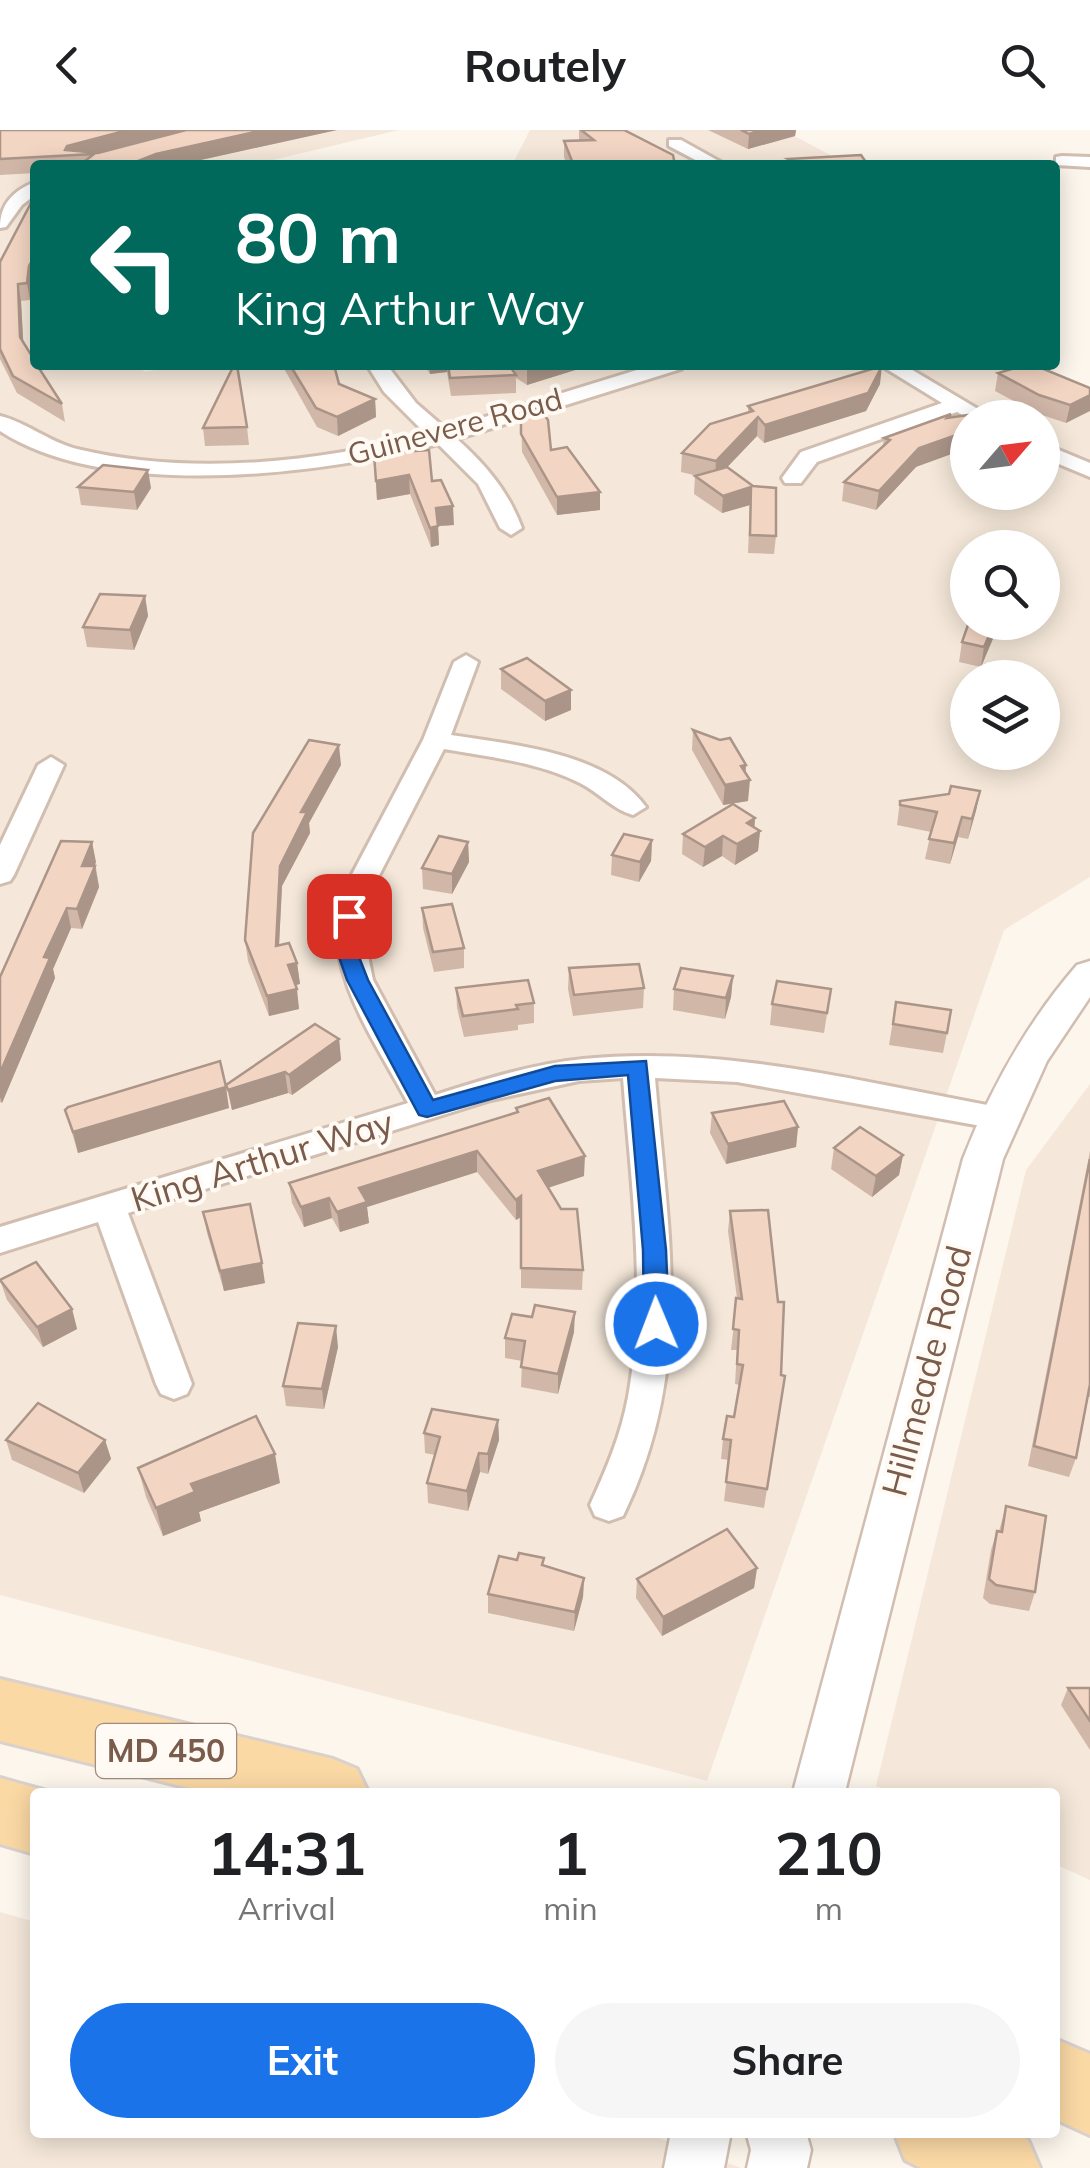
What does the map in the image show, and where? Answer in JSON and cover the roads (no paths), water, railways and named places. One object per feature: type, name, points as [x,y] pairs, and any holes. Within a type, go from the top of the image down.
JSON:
[{"type":"main road","name":"MD 450","points":[[0,1710],[317,1788]]},
{"type":"main road","points":[[0,1811],[30,1819]]},
{"type":"main road","points":[[1060,2080],[1090,2096]]},
{"type":"main road","points":[[943,2138],[1000,2168]]},
{"type":"street","points":[[674,143],[708,160]]},
{"type":"street","points":[[1062,161],[1090,162]]},
{"type":"street","points":[[0,222],[8,199]]},
{"type":"street","points":[[380,370],[387,382],[494,487],[511,528]]},
{"type":"street","name":"Guinevere Road","points":[[3,429],[104,461],[196,468],[317,462],[441,436],[658,370]]},
{"type":"street","points":[[899,370],[952,400]]},
{"type":"street","points":[[793,478],[809,458],[950,407]]},
{"type":"street","points":[[1060,457],[1090,471]]},
{"type":"street","points":[[427,1110],[358,980],[347,938],[352,901],[436,740],[466,662]]},
{"type":"street","points":[[436,740],[568,767],[601,782],[634,807]]},
{"type":"street","points":[[0,875],[51,764]]},
{"type":"street","name":"Hillmeade Road","points":[[820,1788],[962,1237],[998,1118],[1033,1048],[1060,1007],[1090,973]]},
{"type":"street","points":[[609,1505],[639,1436],[656,1324],[654,1250],[638,1066]]},
{"type":"street","name":"King Arthur Way","points":[[0,1240],[555,1073],[638,1066],[771,1076],[998,1118]]},
{"type":"street","points":[[108,1208],[174,1384]]},
{"type":"street","points":[[694,2168],[700,2138]]},
{"type":"street","points":[[778,2138],[782,2150],[778,2168]]}]
